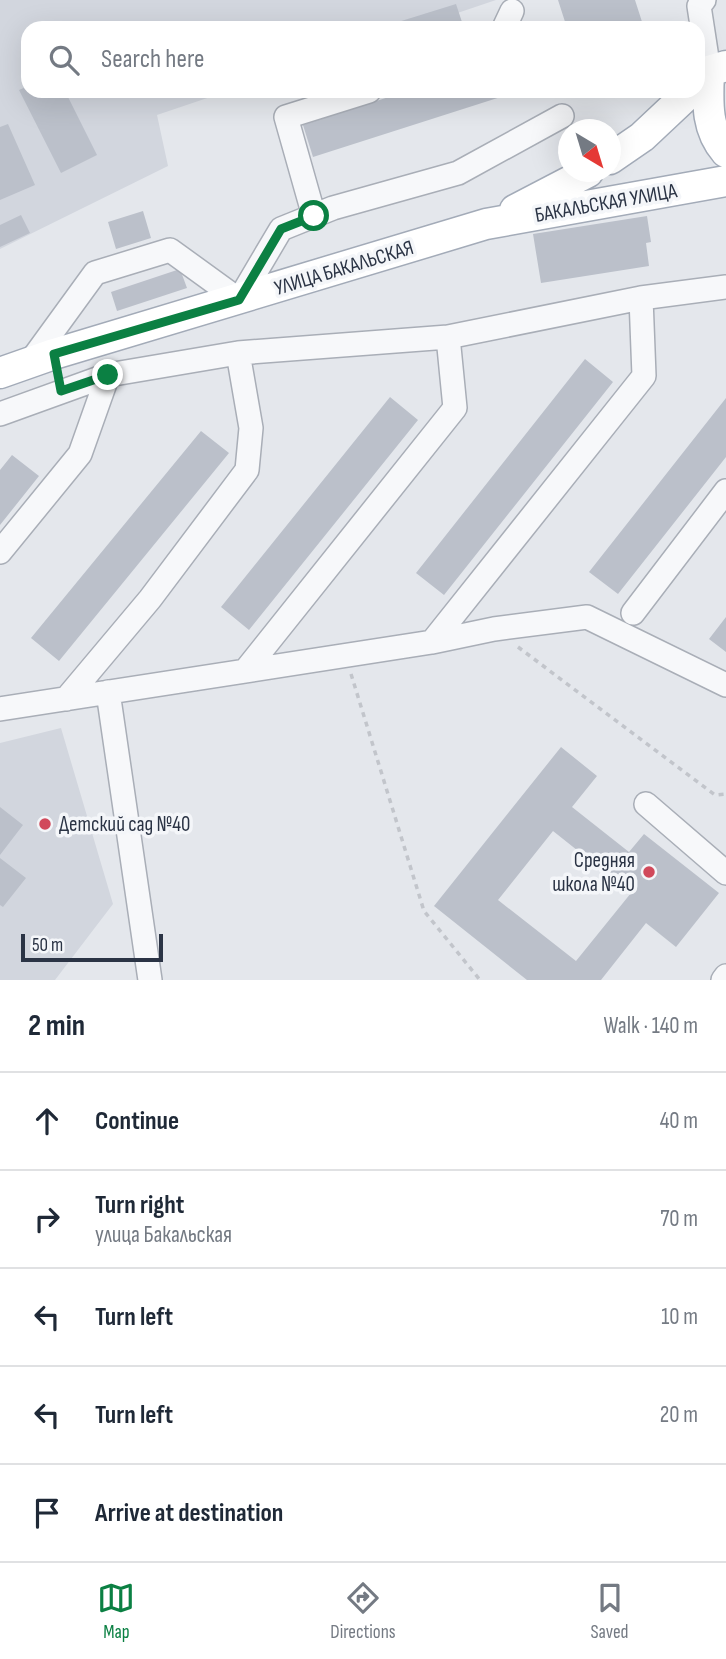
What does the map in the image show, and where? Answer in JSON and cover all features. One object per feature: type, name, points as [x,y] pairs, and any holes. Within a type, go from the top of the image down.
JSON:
[{"type":"main road","points":[[710,73],[710,124],[726,152]]},
{"type":"main road","points":[[621,152],[683,98]]},
{"type":"main road","name":"БАКАЛЬСКАЯ УЛИЦА","points":[[486,224],[726,181]]},
{"type":"main road","points":[[486,224],[568,182]]},
{"type":"main road","name":"УЛИЦА БАКАЛЬСКАЯ","points":[[0,373],[486,224]]},
{"type":"lane","points":[[701,21],[699,6],[704,0]]},
{"type":"lane","points":[[705,43],[710,73]]},
{"type":"lane","points":[[314,216],[286,117],[347,98]]},
{"type":"lane","points":[[61,391],[42,358],[94,273],[170,250],[239,300],[281,229],[314,216],[458,173],[562,116]]},
{"type":"lane","points":[[0,414],[108,375],[238,353],[449,337],[641,298],[726,287]]},
{"type":"lane","points":[[432,642],[644,376],[641,298]]},
{"type":"lane","points":[[245,671],[455,408],[449,337]]},
{"type":"lane","points":[[66,699],[150,599],[247,470],[251,428],[238,353]]},
{"type":"lane","points":[[0,552],[80,454],[108,375]]},
{"type":"lane","points":[[633,613],[726,491]]},
{"type":"lane","points":[[0,709],[346,657],[494,629],[587,617],[726,685]]},
{"type":"lane","points":[[107,692],[150,980]]},
{"type":"lane","points":[[646,804],[726,873]]},
{"type":"path","points":[[494,629],[715,795],[726,794]]},
{"type":"path","points":[[346,657],[424,911],[480,980]]},
{"type":"shaded area","points":[[0,0],[496,0],[434,21],[21,21],[21,98],[207,98],[157,115],[168,166],[0,249]]},
{"type":"shaded area","name":"Детский сад №40","points":[[61,728],[113,904],[55,980],[0,980],[0,743]]},
{"type":"building","points":[[558,0],[635,0],[642,21],[565,21]]},
{"type":"building","points":[[456,4],[462,21],[401,21]]},
{"type":"building","points":[[23,98],[68,98],[97,155],[61,173]]},
{"type":"building","points":[[386,98],[497,98],[313,157],[303,125]]},
{"type":"building","points":[[8,124],[35,185],[0,200],[0,127]]},
{"type":"building","points":[[143,211],[151,238],[116,249],[108,222]]},
{"type":"building","points":[[21,215],[30,233],[0,247],[0,225]]},
{"type":"building","points":[[647,216],[651,242],[646,243],[649,266],[541,283],[533,234]]},
{"type":"building","points":[[180,269],[187,288],[117,311],[111,292]]},
{"type":"building","points":[[585,359],[613,382],[444,595],[416,573]]},
{"type":"building","points":[[390,397],[418,420],[249,630],[221,607]]},
{"type":"building","points":[[726,398],[726,457],[618,594],[589,572]]},
{"type":"building","points":[[201,431],[229,453],[59,661],[31,638]]},
{"type":"building","points":[[12,455],[39,476],[0,525],[0,470]]},
{"type":"building","points":[[726,617],[726,652],[709,639]]},
{"type":"building","name":"Средняя школа №40","points":[[561,747],[597,776],[572,807],[629,852],[644,834],[719,893],[676,947],[646,923],[601,980],[527,980],[434,906]],"holes":[[[553,831],[631,893],[576,961],[498,900]]]},
{"type":"building","points":[[0,807],[23,825],[0,855]]},
{"type":"building","points":[[0,858],[26,878],[3,907],[0,905]]},
{"type":"place","name":"Детский сад №40","points":[[45,824]]},
{"type":"place","name":"Средняя школа №40","points":[[649,872]]},
{"type":"route","points":[[108,375],[61,391],[54,354],[239,300],[281,229],[314,216]]}]
